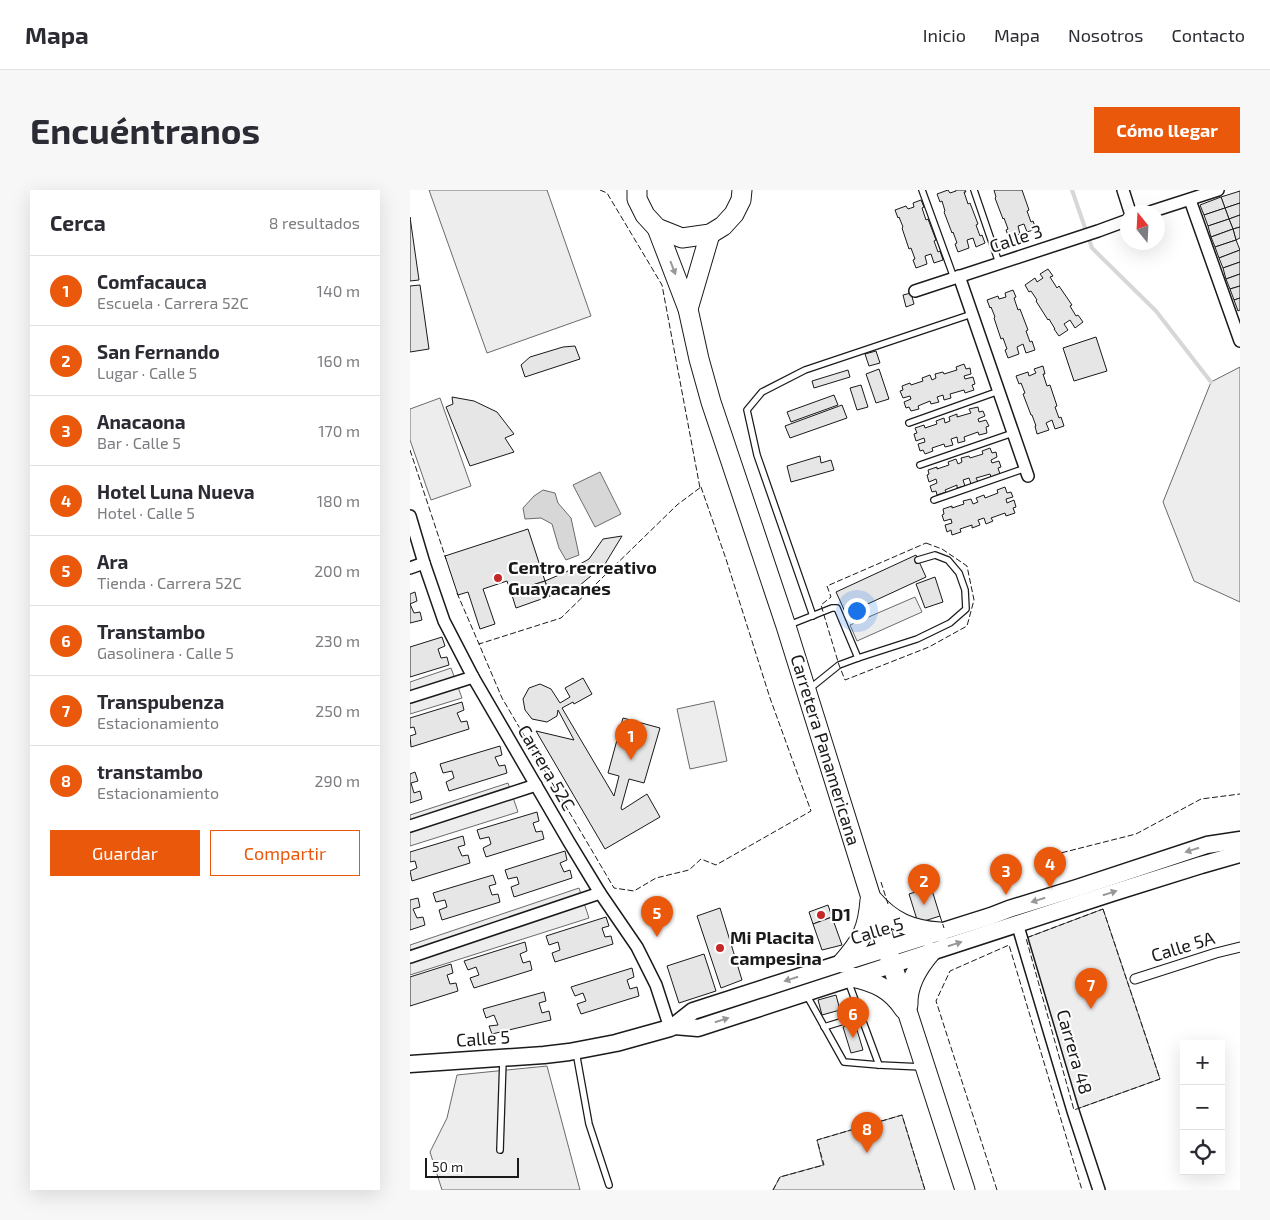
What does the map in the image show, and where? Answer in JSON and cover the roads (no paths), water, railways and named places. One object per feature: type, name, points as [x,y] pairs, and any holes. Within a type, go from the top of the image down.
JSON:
[{"type":"highway","points":[[637,190],[637,199],[645,215],[657,228],[682,238],[710,234],[723,226],[734,214],[741,200],[742,190]]},
{"type":"highway","name":"Carretera Panamericana","points":[[657,228],[688,309],[711,402],[786,626],[965,1190]]},
{"type":"highway","name":"Carretera Panamericana","points":[[688,309],[710,234]]},
{"type":"highway","points":[[871,897],[881,909],[908,927],[940,932]]},
{"type":"highway","points":[[871,897],[864,933],[854,949],[847,973],[886,989],[909,1016]]},
{"type":"highway","points":[[909,1016],[908,998],[912,981],[920,965],[931,952]]},
{"type":"main road","name":"Calle 5","points":[[410,1064],[576,1051],[616,1043],[672,1028],[698,1028],[805,992],[890,956],[940,932],[1207,845],[1240,840]]},
{"type":"main road","name":"Calle 5","points":[[890,956],[931,952],[1192,867],[1240,854]]},
{"type":"main road","name":"Calle 5","points":[[672,1028],[693,1011],[847,973]]},
{"type":"street","points":[[1123,190],[1128,205]]},
{"type":"street","points":[[1165,208],[1218,190]]},
{"type":"street","points":[[1190,200],[1240,341]]},
{"type":"street","name":"Calle 3","points":[[915,291],[1120,223]]},
{"type":"street","points":[[957,277],[972,314],[1027,472]]},
{"type":"street","name":"Carrera 52C","points":[[410,516],[444,620],[474,677],[568,842],[637,947],[656,986],[672,1028]]},
{"type":"street","points":[[410,568],[424,563]]},
{"type":"street","points":[[410,697],[474,677]]},
{"type":"street","points":[[410,826],[536,785]]},
{"type":"street","points":[[410,957],[600,893]]},
{"type":"street","name":"Carrera 48","points":[[1017,923],[1073,1111],[1099,1190]]},
{"type":"street","name":"Calle 5A","points":[[1135,979],[1216,953],[1240,948]]},
{"type":"lane","points":[[922,190],[957,277]]},
{"type":"lane","points":[[974,190],[999,263]]},
{"type":"lane","points":[[813,616],[758,455],[747,410],[762,392],[804,370],[972,314]]},
{"type":"lane","points":[[909,423],[999,391]]},
{"type":"lane","points":[[920,465],[1014,433]]},
{"type":"lane","points":[[934,500],[1027,472]]},
{"type":"lane","points":[[806,691],[839,665],[917,639],[950,624],[966,609],[965,590],[959,573],[948,560],[935,555],[918,560]]},
{"type":"lane","points":[[786,626],[832,608],[837,608],[858,658]]},
{"type":"lane","points":[[847,973],[860,1016],[879,1066]]},
{"type":"lane","points":[[805,992],[844,1062],[879,1066],[925,1067]]},
{"type":"lane","points":[[824,1027],[860,1016]]},
{"type":"lane","points":[[576,1051],[589,1124],[609,1185]]},
{"type":"lane","points":[[500,1150],[504,1058]]},
{"type":"waterway","points":[[1072,190],[1092,248],[1156,311],[1211,382]]},
{"type":"place","name":"Centro recreativo Guayacanes","points":[[498,578]]},
{"type":"place","name":"Comfacauca","points":[[631,760]]},
{"type":"place","name":"Hotel Luna Nueva","points":[[1050,888]]},
{"type":"place","name":"Anacaona","points":[[1006,895]]},
{"type":"place","name":"San Fernando","points":[[924,905]]},
{"type":"place","name":"D1","points":[[821,915]]},
{"type":"place","name":"Ara","points":[[657,937]]},
{"type":"place","name":"Mi Placita campesina","points":[[720,948]]},
{"type":"place","name":"Transpubenza","points":[[1091,1009]]},
{"type":"place","name":"Transtambo","points":[[853,1038]]},
{"type":"place","name":"transtambo","points":[[867,1153]]}]
